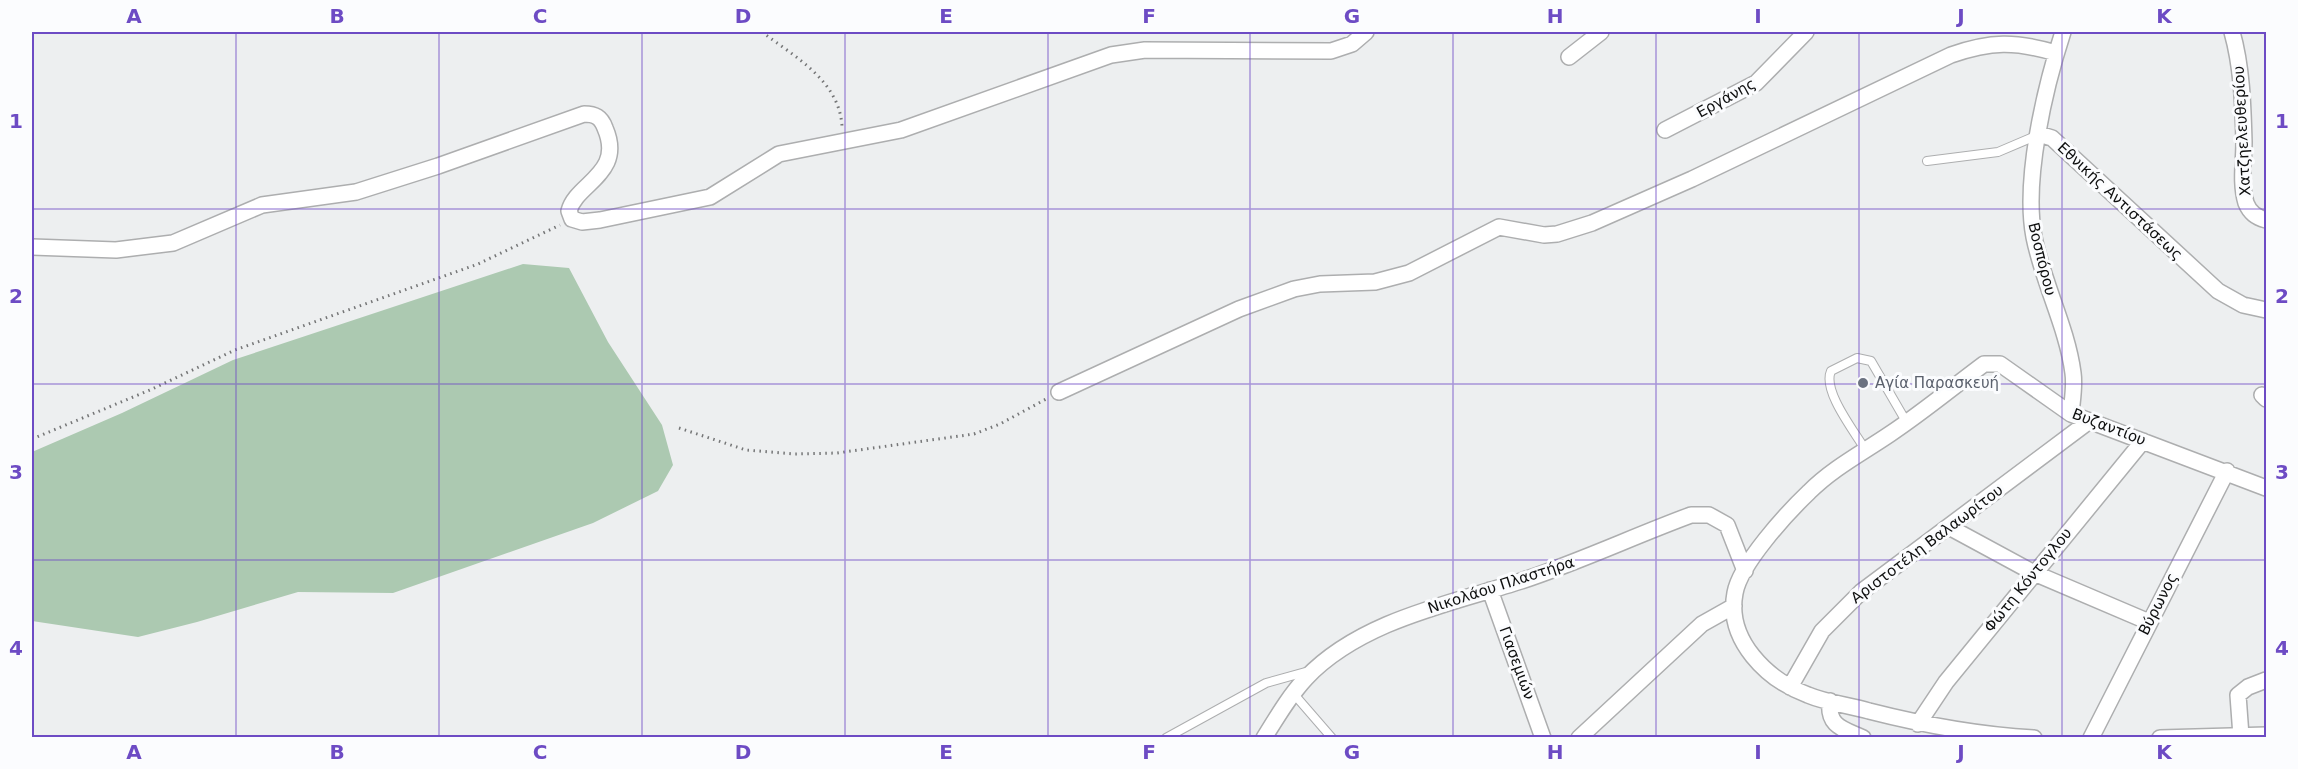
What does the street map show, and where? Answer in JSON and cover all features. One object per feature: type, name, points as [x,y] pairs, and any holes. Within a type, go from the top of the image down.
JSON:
[{"type":"street","points":[[32,247],[116,250],[173,243],[262,205],[356,192],[438,166],[584,114],[593,114],[600,118],[609,140],[608,153],[601,173],[570,206],[572,219],[589,222],[696,201],[725,189],[779,154],[901,130],[1111,55],[1145,50],[1331,51],[1352,44],[1366,32]]},
{"type":"street","points":[[1569,57],[1600,32]]},
{"type":"street","name":"Εργάνης","points":[[1665,130],[1756,83],[1806,32]]},
{"type":"street","name":"Βοσπόρου","points":[[2063,32],[2043,104],[2032,191],[2031,220],[2044,274],[2073,371],[2071,414]]},
{"type":"street","name":"Χατζηελευθερίου","points":[[2232,32],[2242,101],[2244,195],[2252,212],[2266,220]]},
{"type":"street","points":[[1059,392],[1239,309],[1294,289],[1320,284],[1376,282],[1409,273],[1499,227],[1544,235],[1564,232],[1592,223],[1692,179],[1831,111],[1960,52],[1986,45],[2013,43],[2056,53]]},
{"type":"street","name":"Εθνικής Αντιστάσεως","points":[[2039,134],[2052,138],[2218,291],[2243,305],[2266,310]]},
{"type":"street","name":"Βυζαντίου","points":[[1906,423],[1984,364],[1990,362],[2000,364],[2071,414],[2088,422],[2227,471],[2266,488]]},
{"type":"street","name":"Αριστοτέλη Βαλαωρίτου","points":[[1790,687],[1831,620],[1861,592],[2088,422]]},
{"type":"street","points":[[1906,423],[1835,469],[1808,493],[1769,535],[1736,589],[1734,606],[1737,629],[1750,652],[1770,674],[1790,687],[1830,701],[1918,724],[1977,734],[2034,738]]},
{"type":"street","name":"Φώτη Κόντογλου","points":[[1918,724],[1946,682],[2144,441]]},
{"type":"street","name":"Βύρωνος","points":[[2091,738],[2227,471]]},
{"type":"street","name":"Νικολάου Πλαστήρα","points":[[1264,738],[1293,693],[1314,670],[1343,649],[1389,624],[1442,603],[1522,581],[1696,514],[1715,517],[1727,525],[1745,571]]},
{"type":"street","points":[[1948,527],[2034,573],[2149,622]]},
{"type":"street","name":"Γιασεμιών","points":[[1490,590],[1544,738]]},
{"type":"street","points":[[1579,738],[1702,624],[1734,606]]},
{"type":"street","points":[[2241,736],[2238,695],[2248,687],[2266,680]]},
{"type":"street","points":[[1830,701],[1832,719],[1838,728],[1863,738]]},
{"type":"street","points":[[2160,738],[2266,735]]},
{"type":"lane","points":[[1927,161],[1998,152],[2039,134]]},
{"type":"lane","points":[[1866,451],[1830,390],[1828,376],[1831,370],[1857,358],[1871,361],[1906,423]]},
{"type":"lane","points":[[1167,738],[1266,684],[1314,670]]},
{"type":"lane","points":[[1293,693],[1332,738]]},
{"type":"path","points":[[762,32],[828,85],[837,99],[842,115],[843,140]]},
{"type":"path","points":[[32,439],[150,390],[235,350],[478,264],[572,219]]},
{"type":"path","points":[[679,428],[746,450],[837,453],[974,434],[1000,424],[1059,392]]},
{"type":"green space","points":[[523,264],[569,268],[608,342],[662,425],[673,465],[658,491],[593,523],[393,593],[298,592],[138,637],[32,621],[32,452],[122,413],[233,360]]},
{"type":"place","name":"Αγία Παρασκευή","points":[[1863,383]]}]
